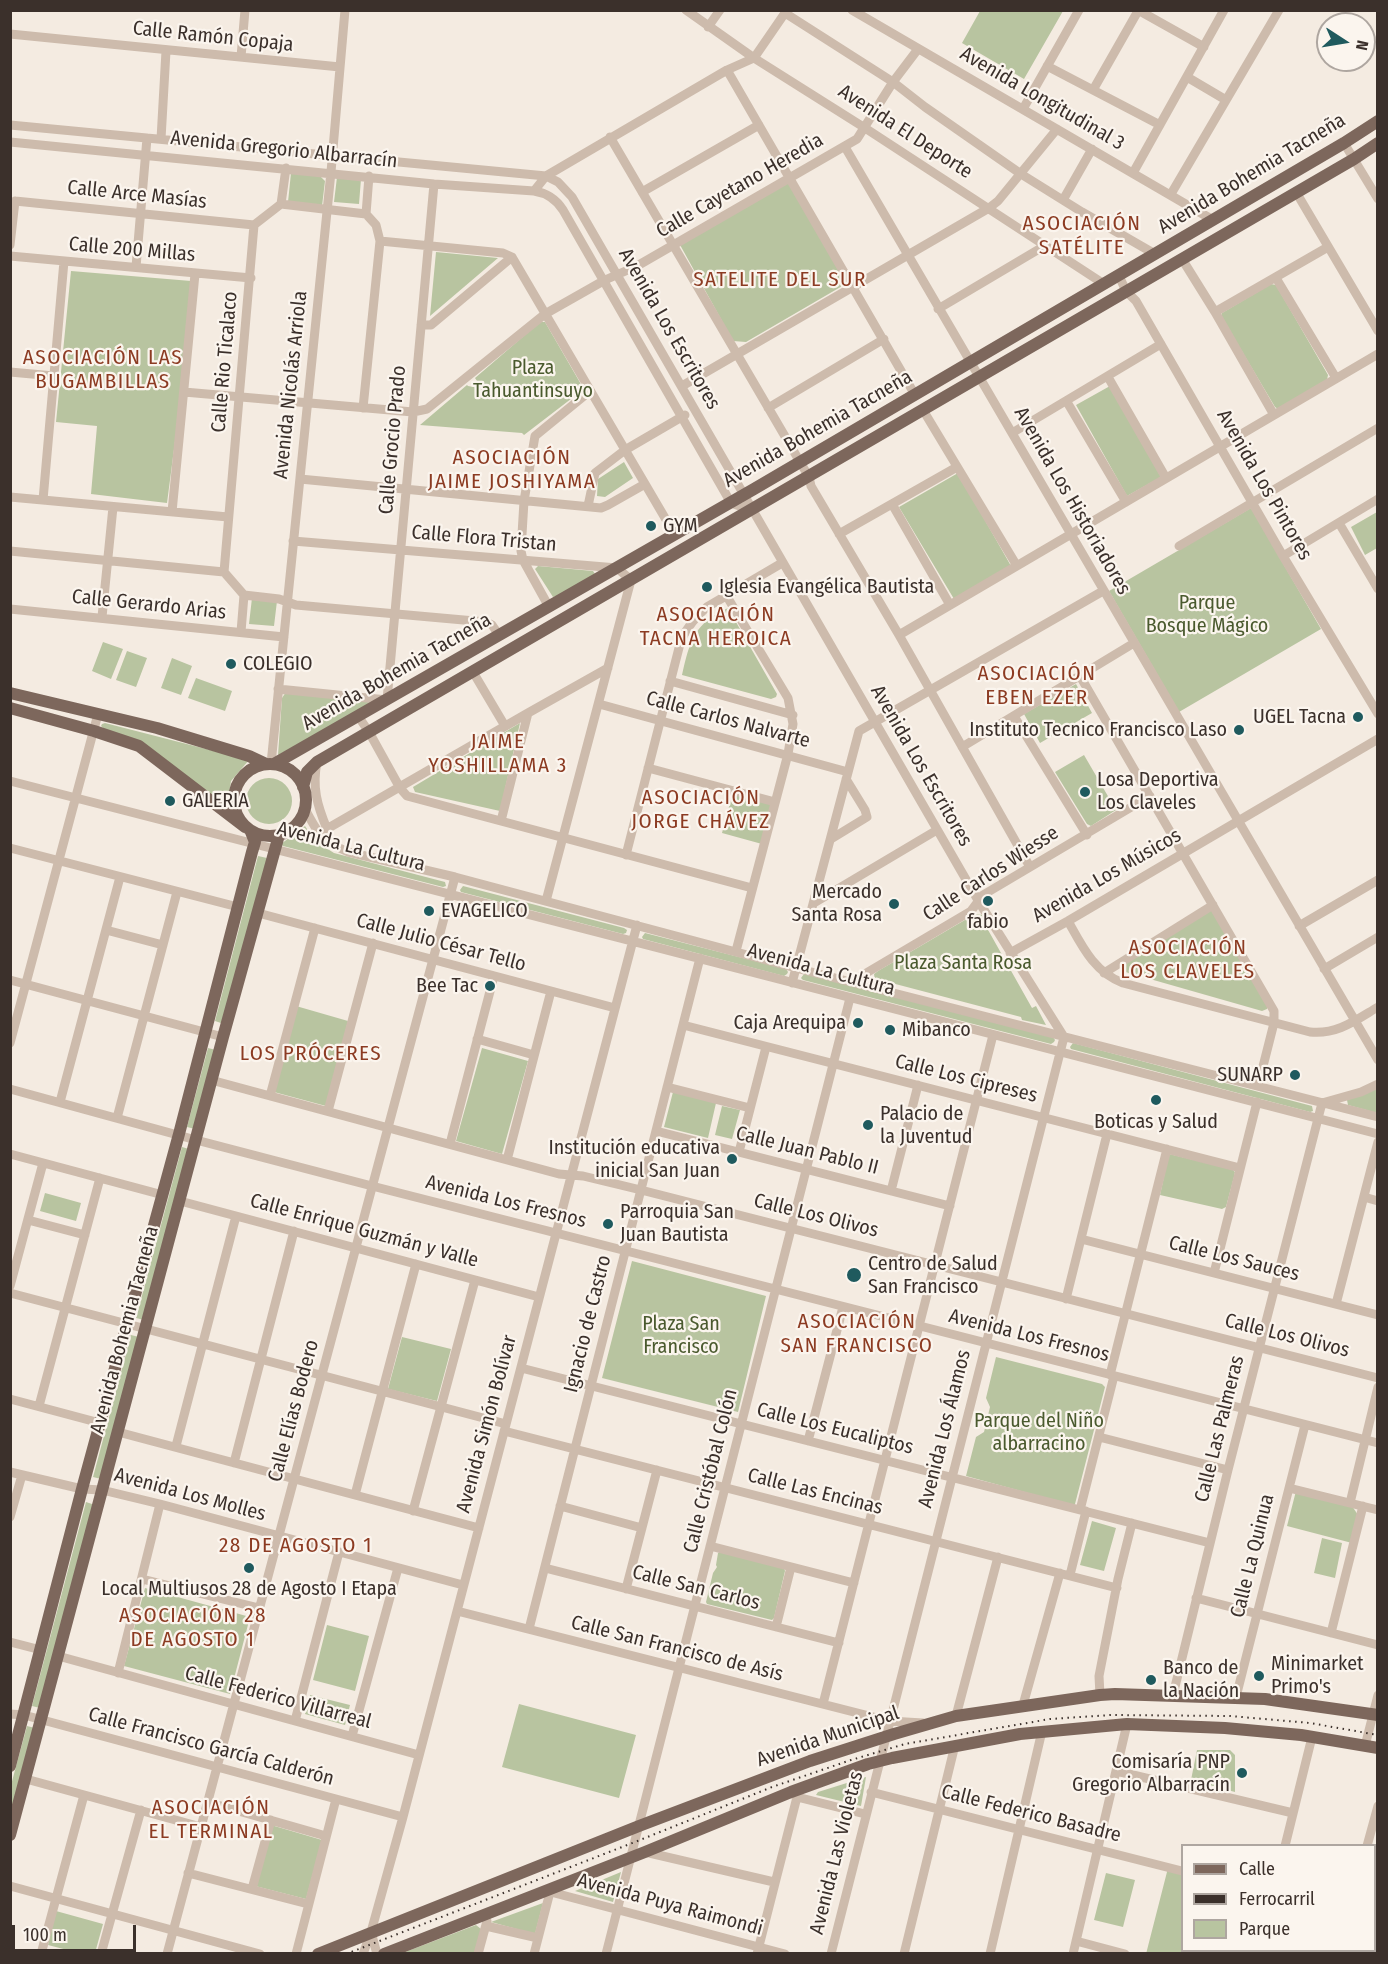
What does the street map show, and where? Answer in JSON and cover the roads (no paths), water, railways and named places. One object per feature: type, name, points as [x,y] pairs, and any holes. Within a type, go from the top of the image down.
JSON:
[{"type":"main road","name":"Avenida Bohemia Tacneña","points":[[270,764],[387,700],[731,503],[1344,143],[1377,121]]},
{"type":"main road","name":"Avenida Bohemia Tacneña","points":[[303,787],[307,772],[317,762],[1354,159],[1377,143]]},
{"type":"main road","points":[[10,693],[157,728],[284,767],[292,772],[303,787],[306,798],[305,809],[295,826],[278,842],[269,837],[250,834],[139,746],[10,708]]},
{"type":"main road","points":[[250,834],[238,818],[233,796],[243,775],[252,768],[270,764]]},
{"type":"main road","name":"Avenida Bohemia Tacneña","points":[[10,1766],[82,1489],[206,1032],[238,907],[250,834]]},
{"type":"main road","name":"Avenida Bohemia Tacneña","points":[[10,1835],[223,1037],[278,842]]},
{"type":"main road","name":"Avenida Municipal","points":[[318,1953],[810,1761],[956,1716],[1100,1695],[1236,1697],[1293,1702],[1375,1715]]},
{"type":"main road","name":"Avenida Municipal","points":[[384,1953],[487,1919],[548,1891],[879,1761],[955,1745],[1042,1731],[1127,1724],[1222,1728],[1312,1737],[1377,1748]]},
{"type":"street","points":[[241,57],[244,10]]},
{"type":"street","name":"Avenida Nicolás Arriola","points":[[270,764],[331,172],[345,10]]},
{"type":"street","name":"Avenida El Deporte","points":[[686,10],[754,58],[1104,284]]},
{"type":"street","points":[[708,27],[720,10]]},
{"type":"street","name":"Avenida Longitudinal 3","points":[[852,10],[1213,220]]},
{"type":"street","points":[[1023,109],[1079,10]]},
{"type":"street","points":[[1133,173],[1224,10]]},
{"type":"street","points":[[1171,194],[1279,10]]},
{"type":"street","points":[[1092,90],[1138,11],[1204,46]]},
{"type":"street","points":[[534,191],[546,176],[610,137],[728,70],[754,58],[786,12],[893,82],[1021,174],[1155,254]]},
{"type":"street","name":"Calle Ramón Copaja","points":[[10,34],[340,67]]},
{"type":"street","name":"Calle Cayetano Heredia","points":[[413,412],[427,409],[545,314],[605,280],[637,266],[857,139],[893,82],[918,49]]},
{"type":"street","points":[[161,139],[166,51]]},
{"type":"street","points":[[1047,66],[1160,125]]},
{"type":"street","points":[[728,70],[915,395]]},
{"type":"street","points":[[1186,77],[1226,100]]},
{"type":"street","name":"Avenida Gregorio Albarracín","points":[[10,125],[546,176]]},
{"type":"street","points":[[642,192],[759,125]]},
{"type":"street","points":[[682,386],[989,208],[998,201],[1057,129]]},
{"type":"street","points":[[610,137],[801,462],[811,486],[899,635],[1030,867]]},
{"type":"street","points":[[136,267],[147,138]]},
{"type":"street","name":"Avenida Gregorio Albarracín","points":[[10,142],[434,184],[534,191]]},
{"type":"street","points":[[1344,143],[1377,200]]},
{"type":"street","name":"Avenida Los Historiadores","points":[[844,147],[1377,1060]]},
{"type":"street","points":[[1063,200],[1092,149]]},
{"type":"street","points":[[281,204],[286,168]]},
{"type":"street","points":[[366,213],[369,176]]},
{"type":"street","name":"Avenida Los Escritores","points":[[546,176],[558,182],[568,191],[979,902],[1064,1037]]},
{"type":"street","name":"Calle Grocio Prado","points":[[387,700],[434,184]]},
{"type":"street","name":"Avenida Los Escritores","points":[[534,191],[550,197],[560,205],[731,503]]},
{"type":"street","points":[[1296,192],[1377,331]]},
{"type":"street","points":[[10,245],[13,199]]},
{"type":"street","name":"Calle Arce Masías","points":[[13,199],[254,225]]},
{"type":"street","points":[[254,225],[281,204],[366,213],[376,225],[380,241],[363,408]]},
{"type":"street","name":"Calle Rio Ticalaco","points":[[224,572],[254,225]]},
{"type":"street","points":[[380,241],[503,253],[512,256],[675,535]]},
{"type":"street","points":[[938,309],[1046,245]]},
{"type":"street","points":[[1215,312],[1328,246]]},
{"type":"street","name":"Calle 200 Millas","points":[[10,256],[251,278]]},
{"type":"street","points":[[421,325],[431,325],[512,256]]},
{"type":"street","points":[[1182,258],[1274,415]]},
{"type":"street","points":[[43,500],[63,261]]},
{"type":"street","points":[[172,512],[195,274]]},
{"type":"street","name":"Avenida Los Pintores","points":[[1119,276],[1126,291],[1136,301],[1377,714]]},
{"type":"street","points":[[1276,278],[1336,378]]},
{"type":"street","points":[[768,408],[884,339]]},
{"type":"street","points":[[1012,433],[1161,344]]},
{"type":"street","points":[[899,635],[1071,536],[1377,354]]},
{"type":"street","points":[[10,372],[54,376]]},
{"type":"street","points":[[1108,377],[1166,478]]},
{"type":"street","points":[[549,607],[521,550],[524,501],[535,436],[590,391]]},
{"type":"street","points":[[184,392],[413,412]]},
{"type":"street","points":[[1067,402],[1126,502]]},
{"type":"street","points":[[588,506],[595,473],[625,450],[694,408]]},
{"type":"street","points":[[922,410],[1017,566]]},
{"type":"street","points":[[1179,546],[1377,428]]},
{"type":"street","points":[[839,534],[957,467]]},
{"type":"street","points":[[300,479],[604,507],[645,484]]},
{"type":"street","points":[[10,497],[228,517]]},
{"type":"street","points":[[1284,556],[1377,499]]},
{"type":"street","points":[[731,503],[751,510]]},
{"type":"street","points":[[892,504],[950,605]]},
{"type":"street","points":[[102,617],[113,507]]},
{"type":"street","points":[[1339,523],[1377,589]]},
{"type":"street","name":"Calle Flora Tristan","points":[[294,541],[616,568]]},
{"type":"street","points":[[10,551],[224,572],[244,595],[296,605],[486,622],[492,625],[499,635]]},
{"type":"street","points":[[626,855],[670,681],[681,640],[687,627],[702,611],[782,563]]},
{"type":"street","points":[[546,901],[631,580],[616,568]]},
{"type":"street","points":[[792,983],[859,731],[1103,591]]},
{"type":"street","points":[[241,632],[244,595]]},
{"type":"street","points":[[726,596],[788,698],[793,715],[788,754],[736,951]]},
{"type":"street","name":"Calle Gerardo Arias","points":[[10,609],[284,637]]},
{"type":"street","points":[[962,747],[1134,643]]},
{"type":"street","points":[[318,834],[608,668]]},
{"type":"street","points":[[473,672],[505,726]]},
{"type":"street","points":[[1080,676],[1274,1011],[1274,1023],[1258,1086]]},
{"type":"street","points":[[670,681],[793,715]]},
{"type":"street","points":[[278,689],[387,700]]},
{"type":"street","name":"Calle Carlos Nalvarte","points":[[599,704],[788,754],[847,776]]},
{"type":"street","points":[[501,821],[528,712]]},
{"type":"street","points":[[10,1043],[98,714]]},
{"type":"street","points":[[358,716],[406,796],[752,888]]},
{"type":"street","points":[[1014,716],[1087,834]]},
{"type":"street","name":"Avenida Los Músicos","points":[[1010,953],[1377,739]]},
{"type":"street","points":[[317,762],[314,791],[317,805],[327,828]]},
{"type":"street","points":[[648,768],[775,802]]},
{"type":"street","points":[[831,839],[867,817],[847,776]]},
{"type":"street","points":[[10,781],[250,834]]},
{"type":"street","name":"Calle Carlos Wiesse","points":[[851,982],[971,911],[983,895],[1150,796]]},
{"type":"street","name":"Avenida La Cultura","points":[[305,809],[318,834],[332,845],[348,852],[455,877],[796,968],[1377,1117]]},
{"type":"street","points":[[814,903],[937,830]]},
{"type":"street","name":"Avenida La Cultura","points":[[278,842],[451,893],[1377,1134]]},
{"type":"street","points":[[10,848],[238,907]]},
{"type":"street","points":[[60,1102],[120,877]]},
{"type":"street","name":"Calle Elías Bodero","points":[[167,1953],[455,877]]},
{"type":"street","points":[[1299,926],[1377,880]]},
{"type":"street","points":[[117,1118],[177,892]]},
{"type":"street","points":[[1104,973],[1213,905]]},
{"type":"street","name":"Calle Julio César Tello","points":[[258,913],[615,1008]]},
{"type":"street","points":[[1068,921],[1083,948],[1104,973],[1123,983],[1318,1033],[1333,1031],[1377,1007]]},
{"type":"street","name":"Avenida Simón Bolívar","points":[[363,1953],[403,1817],[637,925]]},
{"type":"street","points":[[270,1096],[315,928]]},
{"type":"street","points":[[106,930],[163,945]]},
{"type":"street","points":[[1324,969],[1377,937]]},
{"type":"street","points":[[328,1111],[373,943]]},
{"type":"street","name":"Ignacio de Castro","points":[[529,1629],[700,958]]},
{"type":"street","points":[[450,1144],[494,976]]},
{"type":"street","points":[[10,980],[223,1037]]},
{"type":"street","points":[[507,1160],[551,991]]},
{"type":"street","name":"Calle Cristóbal Colón","points":[[606,1953],[850,998]]},
{"type":"street","name":"Calle Los Cipreses","points":[[683,1025],[1240,1168]]},
{"type":"street","points":[[823,1704],[993,1035]]},
{"type":"street","name":"Avenida Los Álamos","points":[[879,1761],[1064,1037]]},
{"type":"street","points":[[477,1039],[534,1055]]},
{"type":"street","points":[[739,1152],[766,1047]]},
{"type":"street","name":"Calle Los Olivos","points":[[212,1080],[559,1174],[583,1176],[641,1190],[1377,1378]]},
{"type":"street","points":[[1322,1103],[1361,1092],[1377,1084]]},
{"type":"street","points":[[891,1191],[918,1085]]},
{"type":"street","points":[[667,1087],[750,1108]]},
{"type":"street","name":"Avenida Los Fresnos","points":[[10,1089],[372,1186],[1377,1443]]},
{"type":"street","points":[[1214,1273],[1257,1102]]},
{"type":"street","name":"Calle Las Palmeras","points":[[1173,1695],[1322,1103]]},
{"type":"street","name":"Calle Juan Pablo II","points":[[656,1131],[950,1206]]},
{"type":"street","points":[[1066,1299],[1107,1134]]},
{"type":"street","points":[[1336,1304],[1377,1142]]},
{"type":"street","points":[[1070,1575],[1125,1314],[1167,1149]]},
{"type":"street","points":[[10,1154],[163,1195]]},
{"type":"street","points":[[10,1286],[44,1163]]},
{"type":"street","points":[[39,1406],[100,1178]]},
{"type":"street","points":[[1364,1197],[1377,1201]]},
{"type":"street","name":"Calle Enrique Guzmán y Valle","points":[[180,1201],[539,1297]]},
{"type":"street","points":[[176,1446],[236,1216]]},
{"type":"street","points":[[28,1220],[85,1235]]},
{"type":"street","points":[[234,1463],[294,1231]]},
{"type":"street","name":"Calle Los Sauces","points":[[1081,1239],[1377,1315]]},
{"type":"street","points":[[355,1495],[416,1264]]},
{"type":"street","points":[[413,1510],[475,1280]]},
{"type":"street","name":"Calle Las Encinas","points":[[10,1293],[441,1407],[575,1449],[1117,1588]]},
{"type":"street","points":[[808,1441],[843,1306]]},
{"type":"street","name":"Calle Los Eucaliptos","points":[[521,1368],[1210,1543]]},
{"type":"street","points":[[1350,1503],[1377,1387]]},
{"type":"street","points":[[10,1399],[100,1423]]},
{"type":"street","name":"Calle La Quinua","points":[[1236,1697],[1305,1425]]},
{"type":"street","points":[[118,1432],[479,1528]]},
{"type":"street","points":[[1099,1437],[1228,1470]]},
{"type":"street","points":[[626,1589],[657,1470]]},
{"type":"street","name":"Avenida Los Molles","points":[[10,1472],[160,1504],[464,1585]]},
{"type":"street","points":[[10,1517],[22,1475]]},
{"type":"street","points":[[1289,1488],[1377,1510]]},
{"type":"street","points":[[118,1672],[160,1504]]},
{"type":"street","points":[[560,1506],[642,1528]]},
{"type":"street","points":[[1331,1633],[1363,1506]]},
{"type":"street","points":[[1100,1695],[1099,1676],[1132,1523]]},
{"type":"street","points":[[710,1546],[854,1583]]},
{"type":"street","points":[[295,1721],[339,1552]]},
{"type":"street","points":[[956,1716],[998,1557]]},
{"type":"street","points":[[776,1627],[791,1566]]},
{"type":"street","points":[[352,1736],[398,1568]]},
{"type":"street","name":"Calle San Carlos","points":[[545,1568],[839,1643]]},
{"type":"street","points":[[1023,1705],[1060,1573]]},
{"type":"street","points":[[142,1579],[259,1608]]},
{"type":"street","points":[[1196,1598],[1377,1645]]},
{"type":"street","name":"Calle San Francisco de Asís","points":[[457,1611],[889,1721],[930,1724]]},
{"type":"street","points":[[10,1642],[40,1650]]},
{"type":"street","name":"Calle Federico Villarreal","points":[[58,1656],[419,1755]]},
{"type":"street","points":[[1365,1746],[1375,1715],[1377,1695]]},
{"type":"street","name":"Calle Francisco García Calderón","points":[[10,1714],[24,1715],[403,1817]]},
{"type":"street","points":[[1073,1953],[1127,1724]]},
{"type":"street","points":[[990,1953],[1042,1731]]},
{"type":"street","points":[[1285,1844],[1312,1737]]},
{"type":"street","points":[[904,1953],[955,1745]]},
{"type":"street","name":"Avenida Las Violetas","points":[[831,1953],[879,1761]]},
{"type":"street","points":[[1116,1771],[1293,1813]]},
{"type":"street","points":[[26,1779],[201,1827]]},
{"type":"street","name":"Calle Federico Basadre","points":[[871,1792],[1181,1871]]},
{"type":"street","points":[[40,1953],[84,1795]]},
{"type":"street","points":[[757,1950],[794,1795],[865,1814]]},
{"type":"street","points":[[296,1953],[336,1799]]},
{"type":"street","points":[[207,1802],[326,1836]]},
{"type":"street","points":[[1374,1832],[1377,1806]]},
{"type":"street","points":[[101,1953],[141,1810]]},
{"type":"street","points":[[252,1889],[271,1820]]},
{"type":"street","points":[[645,1852],[774,1882]]},
{"type":"street","points":[[189,1873],[308,1904]]},
{"type":"street","points":[[10,1886],[260,1953]]},
{"type":"street","points":[[534,1953],[548,1891]]},
{"type":"street","name":"Avenida Puya Raimondi","points":[[548,1891],[757,1950],[785,1953]]},
{"type":"street","points":[[478,1953],[487,1919],[538,1938]]},
{"type":"street","points":[[371,1932],[377,1953]]},
{"type":"street","points":[[1076,1941],[1125,1953]]},
{"type":"railway","points":[[346,1954],[772,1787],[905,1744],[1050,1719],[1111,1715],[1230,1716],[1310,1723],[1378,1735]]},
{"type":"place","name":"GYM","points":[[651,526]]},
{"type":"place","name":"Iglesia Evangélica Bautista","points":[[707,587]]},
{"type":"place","name":"COLEGIO","points":[[231,664]]},
{"type":"place","name":"UGEL Tacna","points":[[1358,717]]},
{"type":"place","name":"Instituto Tecnico Francisco Laso","points":[[1239,730]]},
{"type":"place","name":"Losa Deportiva Los Claveles","points":[[1085,792]]},
{"type":"place","name":"GALERIA","points":[[170,801]]},
{"type":"place","name":"fabio","points":[[988,901]]},
{"type":"place","name":"Mercado Santa Rosa","points":[[894,904]]},
{"type":"place","name":"EVAGELICO","points":[[429,911]]},
{"type":"place","name":"Bee Tac","points":[[490,986]]},
{"type":"place","name":"Caja Arequipa","points":[[858,1023]]},
{"type":"place","name":"Mibanco","points":[[890,1030]]},
{"type":"place","name":"SUNARP","points":[[1295,1075]]},
{"type":"place","name":"Boticas y Salud","points":[[1156,1100]]},
{"type":"place","name":"Palacio de la Juventud","points":[[868,1125]]},
{"type":"place","name":"Institución educativa inicial San Juan","points":[[732,1159]]},
{"type":"place","name":"Parroquia San Juan Bautista","points":[[608,1224]]},
{"type":"place","name":"Centro de Salud San Francisco","points":[[854,1275]]},
{"type":"place","name":"Local Multiusos 28 de Agosto I Etapa","points":[[249,1568]]},
{"type":"place","name":"Minimarket Primo's","points":[[1259,1676]]},
{"type":"place","name":"Banco de la Nación","points":[[1151,1680]]},
{"type":"place","name":"Comisaría PNP Gregorio Albarracín","points":[[1242,1773]]},
{"type":"district","name":"ASOCIACIÓN SATÉLITE","points":[[1082,236]]},
{"type":"district","name":"SATELITE DEL SUR","points":[[780,280]]},
{"type":"district","name":"ASOCIACIÓN LAS BUGAMBILLAS","points":[[103,370]]},
{"type":"district","name":"ASOCIACIÓN JAIME JOSHIYAMA","points":[[512,470]]},
{"type":"district","name":"ASOCIACIÓN TACNA HEROICA","points":[[716,627]]},
{"type":"district","name":"ASOCIACIÓN EBEN EZER","points":[[1037,686]]},
{"type":"district","name":"JAIME YOSHILLAMA 3","points":[[498,754]]},
{"type":"district","name":"ASOCIACIÓN JORGE CHÁVEZ","points":[[701,810]]},
{"type":"district","name":"ASOCIACIÓN LOS CLAVELES","points":[[1188,960]]},
{"type":"district","name":"LOS PRÓCERES","points":[[311,1054]]},
{"type":"district","name":"ASOCIACIÓN SAN FRANCISCO","points":[[857,1334]]},
{"type":"district","name":"28 DE AGOSTO 1","points":[[296,1546]]},
{"type":"district","name":"ASOCIACIÓN 28 DE AGOSTO 1","points":[[193,1628]]},
{"type":"district","name":"ASOCIACIÓN EL TERMINAL","points":[[211,1820]]},
{"type":"park label","name":"Plaza Tahuantinsuyo","points":[[533,380]]},
{"type":"park label","name":"Parque Bosque Mágico","points":[[1207,614]]},
{"type":"park label","name":"Plaza Santa Rosa","points":[[963,963]]},
{"type":"park label","name":"Plaza San Francisco","points":[[681,1336]]},
{"type":"park label","name":"Parque del Niño albarracino","points":[[1039,1432]]}]
